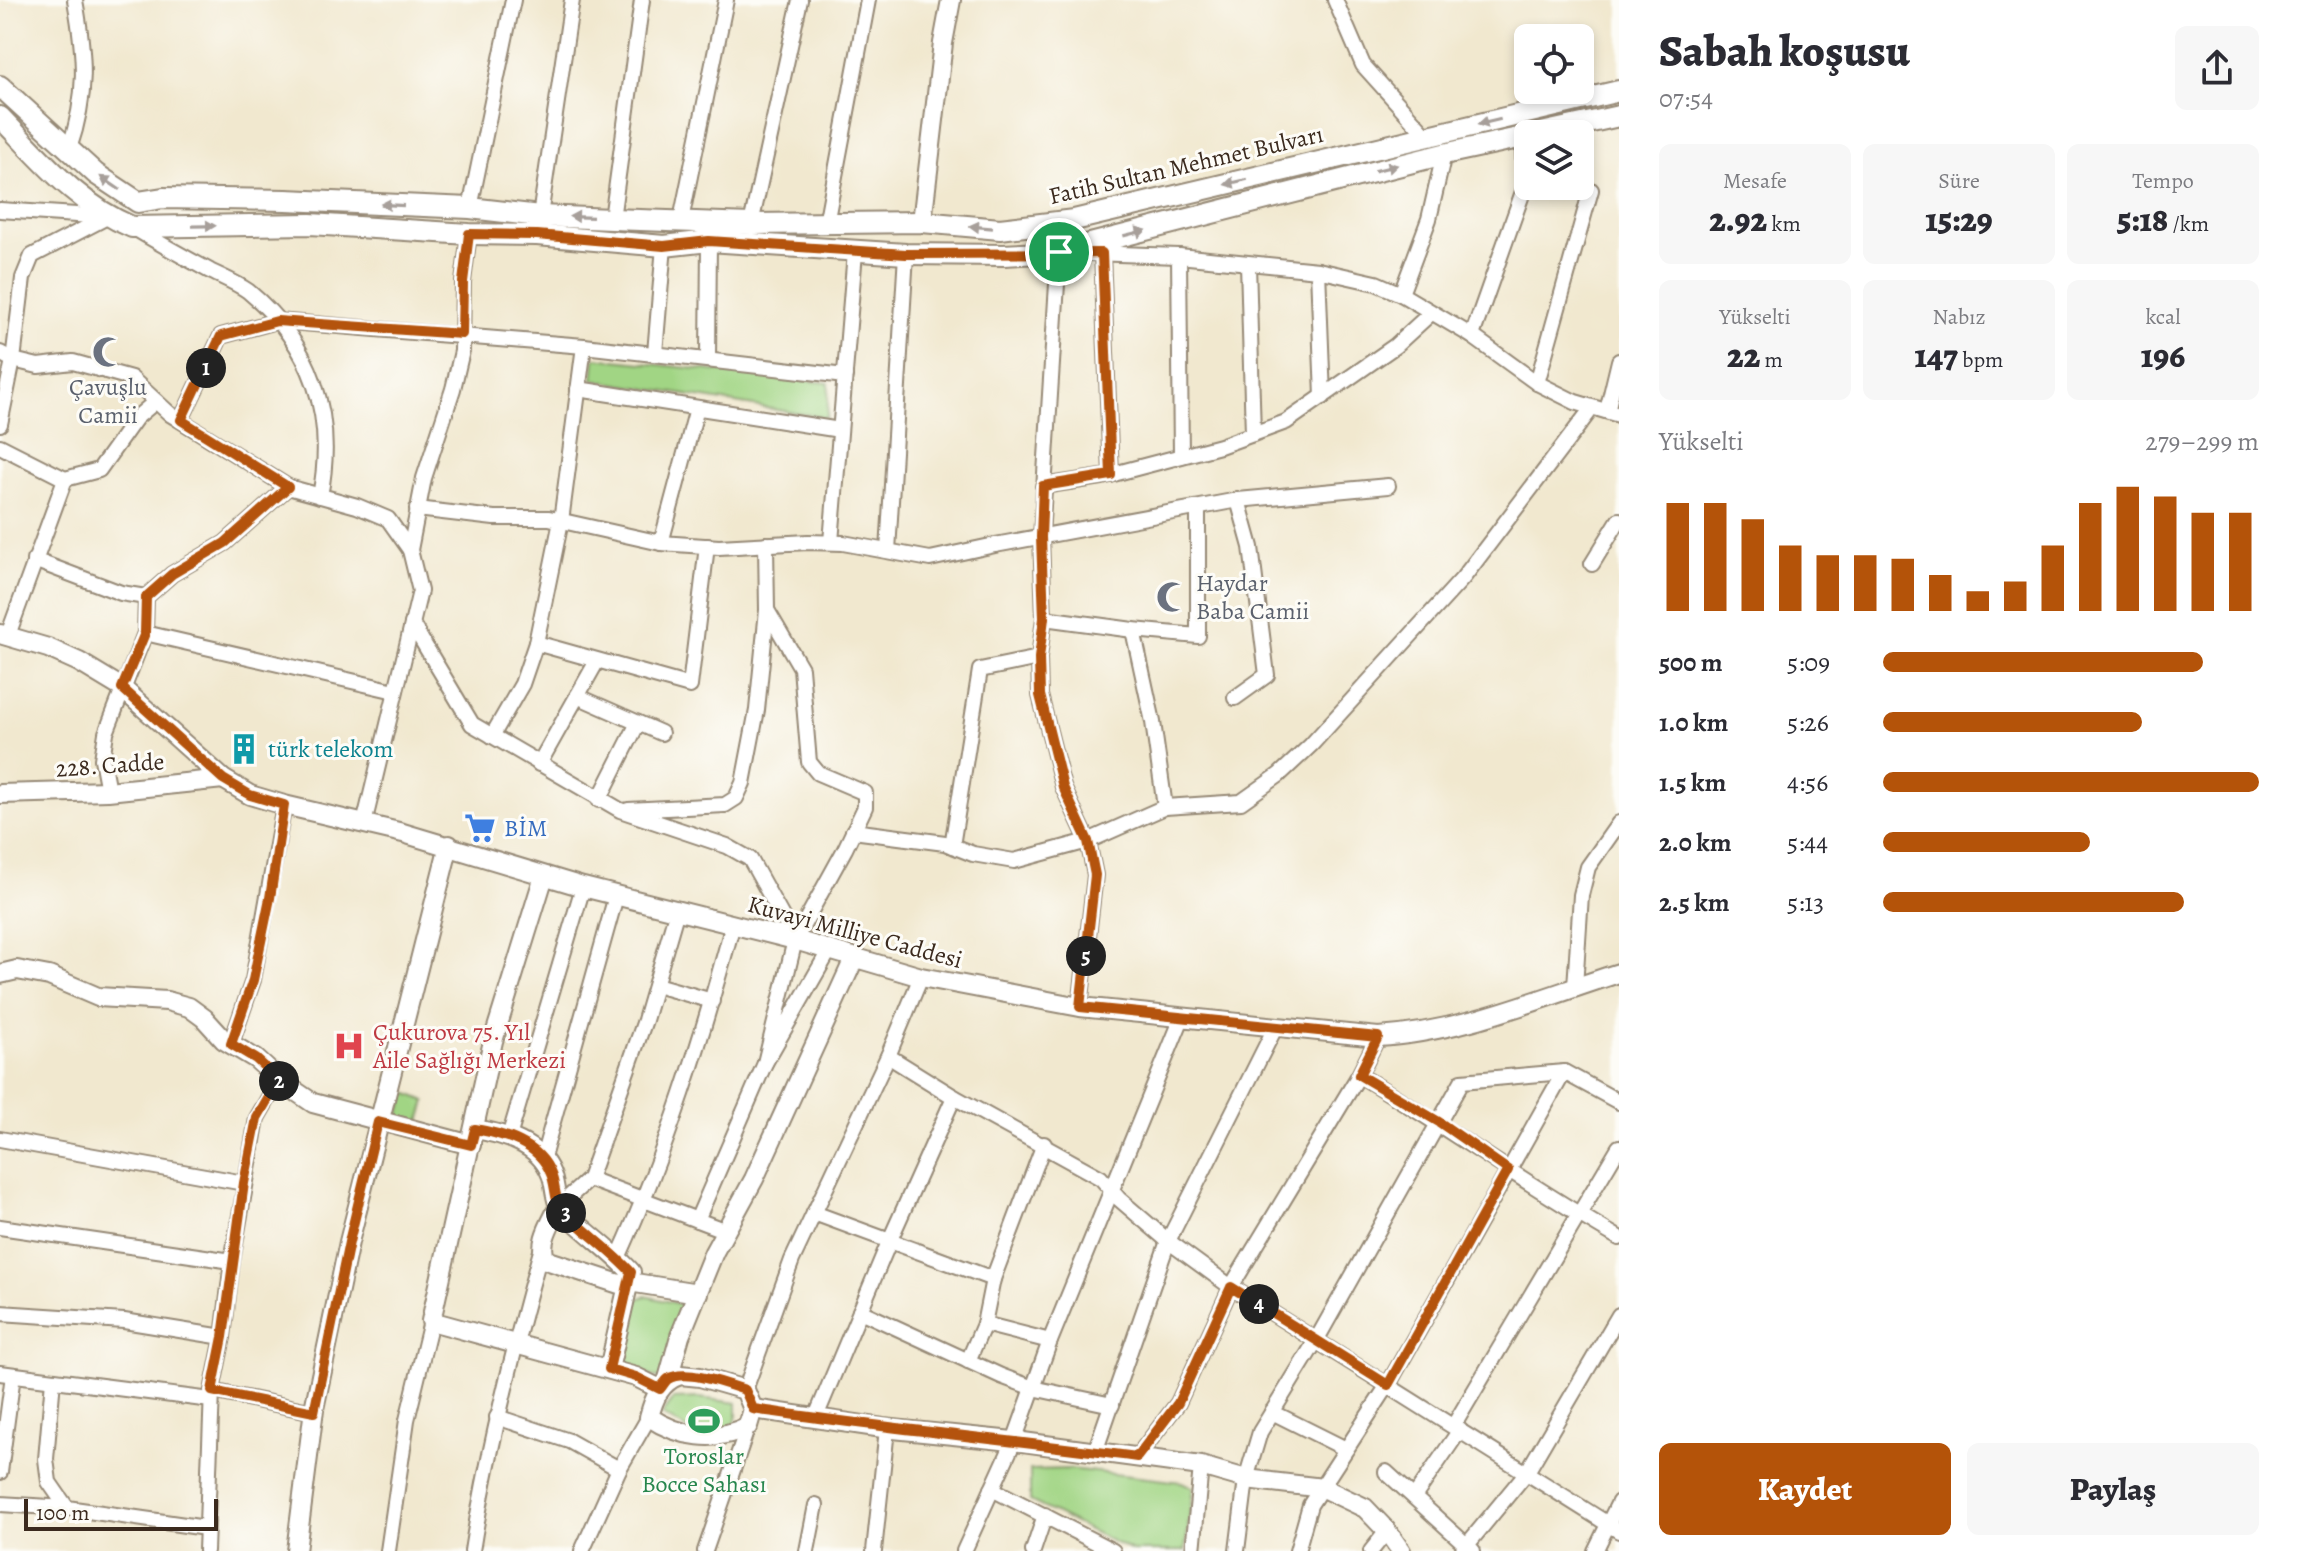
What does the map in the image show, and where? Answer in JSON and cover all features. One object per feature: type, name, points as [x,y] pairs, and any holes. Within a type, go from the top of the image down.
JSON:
[{"type":"main road","name":"Fatih Sultan Mehmet Bulvarı","points":[[0,86],[96,174],[138,202],[163,198],[286,200],[470,208],[540,216],[612,219],[751,224],[922,222],[1000,229],[1074,220],[1619,91]]},
{"type":"main road","name":"Fatih Sultan Mehmet Bulvarı","points":[[1594,122],[1619,116]]},
{"type":"main road","points":[[0,117],[59,178],[107,217],[132,227]]},
{"type":"main road","name":"Fatih Sultan Mehmet Bulvarı","points":[[132,227],[310,224],[537,235],[664,246],[709,241],[906,254],[1059,252],[1444,154],[1514,139]]},
{"type":"street","points":[[69,149],[80,116],[84,50],[75,0]]},
{"type":"street","points":[[470,208],[513,0]]},
{"type":"street","points":[[540,216],[572,0]]},
{"type":"street","points":[[612,219],[642,0]]},
{"type":"street","points":[[681,220],[726,0]]},
{"type":"street","points":[[751,224],[800,0]]},
{"type":"street","points":[[826,224],[868,0]]},
{"type":"street","points":[[922,222],[951,0]]},
{"type":"street","points":[[1335,0],[1363,65],[1427,136]]},
{"type":"street","points":[[1401,294],[1429,219],[1444,154]]},
{"type":"street","points":[[1472,336],[1520,200]]},
{"type":"street","points":[[1537,383],[1588,200]]},
{"type":"street","points":[[0,210],[107,217]]},
{"type":"street","points":[[0,424],[6,356],[23,278],[32,256],[107,217]]},
{"type":"street","points":[[132,227],[247,290],[288,332],[315,380],[325,434],[326,464],[320,496]]},
{"type":"street","points":[[410,550],[417,509],[462,351],[463,282],[469,234]]},
{"type":"street","points":[[708,359],[709,241]]},
{"type":"street","points":[[655,353],[664,246]]},
{"type":"street","points":[[831,542],[855,252]]},
{"type":"street","points":[[1080,1007],[1095,875],[1088,841],[1063,787],[1040,695],[1039,658],[1044,618],[1043,486],[1059,252],[1179,256],[1318,270],[1376,283],[1401,294],[1472,336],[1537,383],[1606,412]]},
{"type":"street","points":[[1102,253],[1111,475]]},
{"type":"street","points":[[888,551],[906,254]]},
{"type":"street","points":[[1179,256],[1181,456]]},
{"type":"street","points":[[1248,264],[1253,434]]},
{"type":"street","points":[[1318,270],[1323,397]]},
{"type":"street","points":[[1043,486],[1111,475],[1286,422],[1395,346],[1431,313]]},
{"type":"street","points":[[181,420],[221,336],[277,321],[462,334],[845,376]]},
{"type":"street","points":[[492,736],[522,684],[536,643],[561,521],[584,346]]},
{"type":"street","points":[[6,356],[38,366],[73,362],[131,378],[181,420],[288,487],[388,519],[410,550],[420,591],[364,824]]},
{"type":"street","points":[[853,831],[952,846],[973,854],[1014,861],[1088,841],[1165,807],[1241,802],[1279,775],[1311,745],[1463,578],[1606,412],[1619,361]]},
{"type":"street","points":[[578,389],[840,430]]},
{"type":"street","points":[[0,446],[65,479],[99,470],[136,418],[156,401]]},
{"type":"street","points":[[661,543],[697,408]]},
{"type":"street","points":[[4,634],[65,479]]},
{"type":"street","points":[[417,509],[494,518],[549,518],[661,543],[707,546],[831,542],[930,559],[1238,500],[1388,486]]},
{"type":"street","points":[[108,791],[102,759],[106,733],[145,633],[146,597],[172,574],[225,543],[288,487]]},
{"type":"street","points":[[1235,698],[1267,675],[1251,547],[1238,500]]},
{"type":"street","points":[[1044,618],[1198,636],[1198,508]]},
{"type":"street","points":[[1592,564],[1619,520]]},
{"type":"street","points":[[620,810],[725,805],[736,798],[743,783],[757,710],[767,610],[766,544]]},
{"type":"street","points":[[536,643],[690,686],[707,546]]},
{"type":"street","points":[[34,560],[121,593],[146,597]]},
{"type":"street","points":[[765,1063],[795,940],[865,807],[865,793],[818,773],[809,762],[801,668],[767,610]]},
{"type":"street","points":[[412,624],[472,724],[599,800],[727,846],[750,859],[795,940]]},
{"type":"street","points":[[1133,630],[1153,722],[1165,807]]},
{"type":"street","points":[[145,633],[395,691]]},
{"type":"street","name":"Kuvayi Milliye Caddesi","points":[[4,634],[79,662],[122,688],[223,779],[250,795],[449,845],[583,887],[795,940],[921,977],[1080,1007],[1378,1037],[1406,1035],[1467,1022],[1619,973]]},
{"type":"street","points":[[952,846],[980,670],[1039,658]]},
{"type":"street","points":[[539,764],[597,661]]},
{"type":"street","points":[[577,696],[661,733]]},
{"type":"street","points":[[599,800],[638,723]]},
{"type":"street","name":"228. Cadde","points":[[0,794],[108,791],[223,779]]},
{"type":"street","points":[[231,1044],[253,980],[270,898],[284,805]]},
{"type":"street","points":[[1575,987],[1581,895],[1588,867],[1619,823]]},
{"type":"street","points":[[296,1551],[314,1412],[349,1242],[449,845]]},
{"type":"street","points":[[388,1551],[407,1420],[493,1041],[544,876]]},
{"type":"street","points":[[509,1137],[583,887]]},
{"type":"street","points":[[542,1161],[616,896]]},
{"type":"street","points":[[472,1551],[497,1417],[541,1251],[559,1206],[589,1179],[656,985],[677,910]]},
{"type":"street","points":[[618,1258],[644,1200],[693,1067],[733,924]]},
{"type":"street","points":[[697,1220],[765,1063],[829,951]]},
{"type":"street","points":[[582,1551],[619,1469],[649,1417],[698,1293],[754,1179],[854,959]]},
{"type":"street","points":[[0,974],[17,970],[49,976],[98,997],[167,1001],[189,1007],[231,1044],[256,1059],[279,1080],[313,1103],[378,1122],[473,1137],[509,1137],[533,1149],[551,1173],[559,1206],[631,1272],[609,1369]]},
{"type":"street","points":[[705,1551],[750,1418],[745,1390],[792,1260],[888,1056],[921,977]]},
{"type":"street","points":[[656,985],[712,1001]]},
{"type":"street","points":[[964,1551],[1014,1441],[1050,1341],[1182,1018]]},
{"type":"street","points":[[1095,1452],[1168,1241],[1275,1028]]},
{"type":"street","points":[[1137,1457],[1178,1403],[1231,1287],[1359,1075],[1378,1037]]},
{"type":"street","points":[[888,1056],[954,1097],[1101,1178],[1168,1241],[1231,1287],[1614,1528]]},
{"type":"street","points":[[1237,1551],[1246,1479],[1260,1432],[1317,1339],[1462,1081],[1564,1072],[1619,1102]]},
{"type":"street","points":[[1297,1551],[1310,1505],[1388,1385],[1564,1072]]},
{"type":"street","points":[[1359,1075],[1439,1122],[1508,1170],[1619,1238]]},
{"type":"street","points":[[206,1551],[211,1396],[223,1337],[244,1183],[257,1118],[279,1080]]},
{"type":"street","points":[[815,1419],[954,1097]]},
{"type":"street","points":[[0,1139],[244,1183]]},
{"type":"street","points":[[968,1361],[984,1324],[993,1279],[1044,1144]]},
{"type":"street","points":[[1414,1497],[1619,1147]]},
{"type":"street","points":[[589,1179],[726,1231]]},
{"type":"street","points":[[814,1213],[993,1279]]},
{"type":"street","points":[[0,1227],[232,1261]]},
{"type":"street","points":[[541,1251],[546,1260],[590,1277],[619,1284],[629,1282],[698,1293]]},
{"type":"street","points":[[860,1311],[1033,1388],[1112,1405]]},
{"type":"street","points":[[0,1313],[124,1321],[223,1337]]},
{"type":"street","points":[[1386,1472],[1467,1549],[1527,1472],[1619,1315]]},
{"type":"street","points":[[431,1321],[664,1384],[680,1375],[700,1377],[745,1390]]},
{"type":"street","points":[[984,1324],[1050,1341]]},
{"type":"street","points":[[0,1472],[6,1374],[211,1396],[314,1412]]},
{"type":"street","points":[[53,1380],[46,1459],[49,1482],[67,1508]]},
{"type":"street","points":[[1272,1412],[1346,1449]]},
{"type":"street","points":[[497,1417],[569,1441],[619,1469]]},
{"type":"street","points":[[649,1417],[675,1430],[715,1437],[734,1434],[750,1418],[815,1419],[1201,1466],[1246,1479],[1323,1488],[1365,1508],[1401,1551]]},
{"type":"street","points":[[874,1551],[887,1429]]},
{"type":"street","points":[[1193,1551],[1201,1466]]},
{"type":"street","points":[[992,1489],[1113,1551]]},
{"type":"street","points":[[1595,1551],[1614,1528],[1619,1502]]},
{"type":"street","points":[[0,1504],[67,1508],[206,1528]]},
{"type":"street","points":[[807,1551],[816,1505]]},
{"type":"street","points":[[1033,1551],[1045,1515]]},
{"type":"street","points":[[1371,1551],[1387,1531]]},
{"type":"green space","points":[[595,358],[829,383],[827,418],[593,380]]},
{"type":"green space","points":[[406,1093],[426,1101],[419,1125],[398,1118]]},
{"type":"green space","points":[[645,1296],[692,1307],[662,1380],[632,1369],[627,1362],[638,1299]]},
{"type":"green space","name":"Toroslar Bocce Sahası","points":[[699,1398],[737,1403],[734,1427],[688,1430],[662,1415],[674,1399]]},
{"type":"green space","points":[[1070,1469],[1182,1482],[1193,1487],[1185,1551],[1132,1551],[1030,1501],[1030,1470]]},
{"type":"place","name":"Çavuşlu Camii","points":[[108,352]]},
{"type":"place","name":"Haydar Baba Camii","points":[[1172,597]]},
{"type":"place","name":"türk telekom","points":[[244,749]]},
{"type":"place","name":"BİM","points":[[480,828]]},
{"type":"place","name":"Çukurova 75. Yıl Aile Sağlığı Merkezi","points":[[349,1046]]},
{"type":"place","name":"Toroslar Bocce Sahası","points":[[704,1421]]},
{"type":"route","points":[[469,234],[537,235],[664,246],[709,241],[906,254],[1059,252],[1102,253],[1111,475],[1043,486],[1044,618],[1039,658],[1040,695],[1063,787],[1088,841],[1095,875],[1080,1007],[1378,1037],[1359,1075],[1439,1122],[1508,1170],[1388,1385],[1231,1287],[1178,1403],[1137,1457],[887,1429],[753,1409],[745,1390],[700,1377],[680,1375],[668,1379],[660,1389],[636,1377],[609,1369],[631,1272],[559,1206],[551,1173],[533,1149],[503,1134],[475,1129],[471,1145],[378,1122],[349,1242],[314,1412],[212,1391],[257,1118],[279,1080],[256,1059],[231,1044],[253,980],[270,898],[284,805],[250,795],[223,779],[122,688],[145,633],[146,597],[172,574],[225,543],[288,487],[181,420],[221,336],[277,321],[462,334],[463,282],[469,234]]}]
